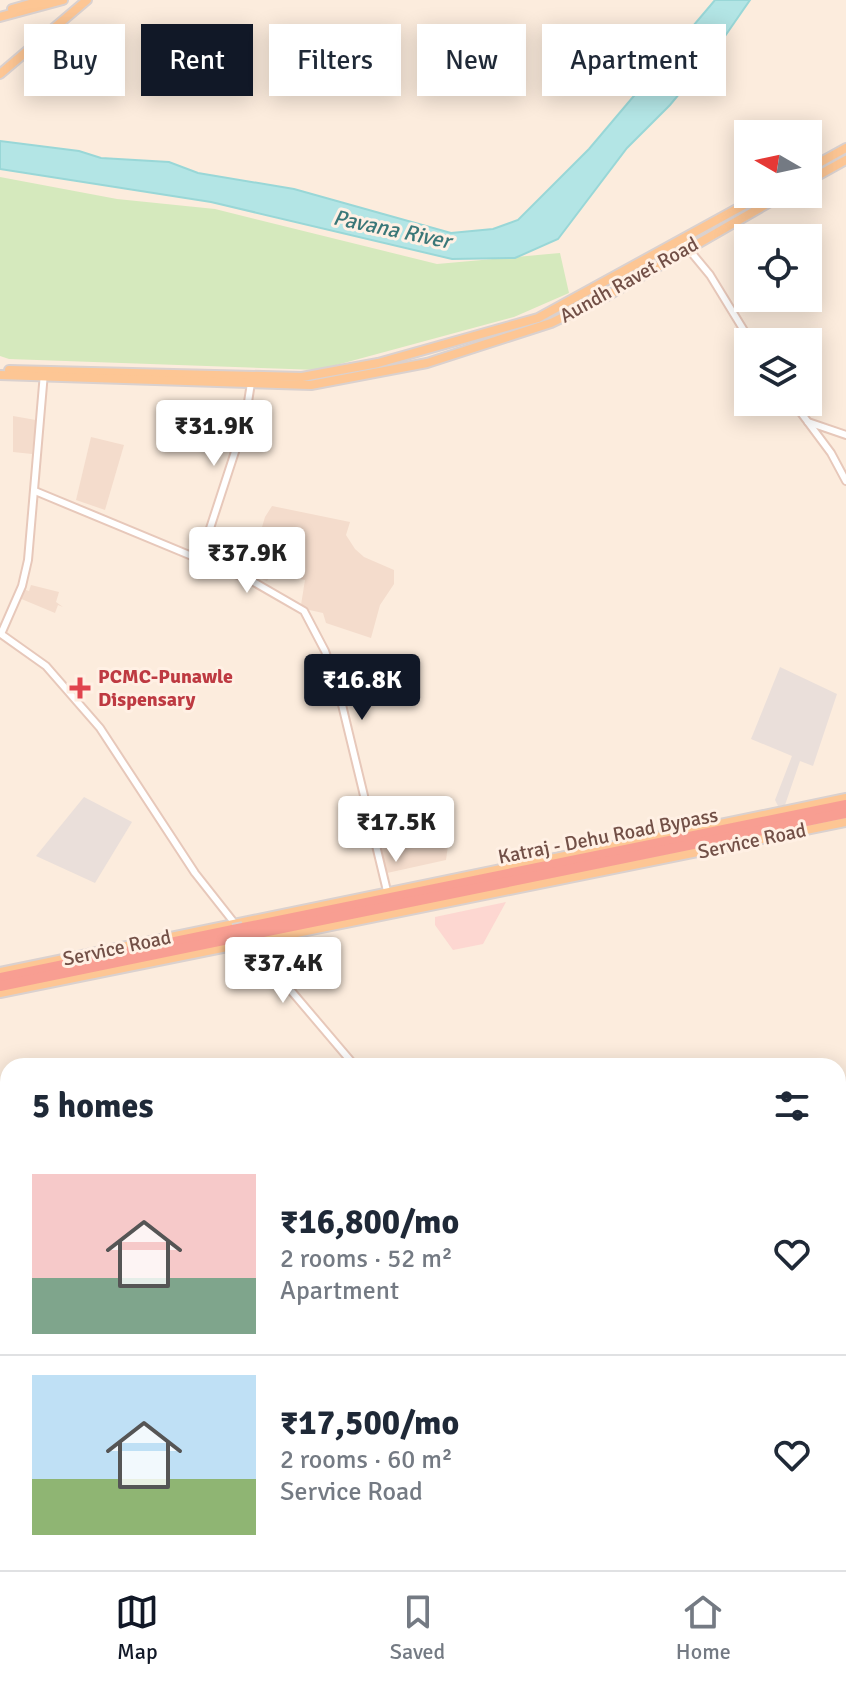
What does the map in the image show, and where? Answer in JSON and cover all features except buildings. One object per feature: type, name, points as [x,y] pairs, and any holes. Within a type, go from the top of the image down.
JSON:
[{"type":"highway","name":"Katraj - Dehu Road Bypass","points":[[0,986],[242,933],[388,895],[846,805]]},
{"type":"highway","name":"Katraj - Dehu Road Bypass","points":[[0,975],[242,933],[574,868],[601,867],[635,856],[846,813]]},
{"type":"highway","points":[[628,866],[635,856]]},
{"type":"highway","points":[[533,885],[574,868]]},
{"type":"main road","points":[[0,15],[44,2],[63,0]]},
{"type":"main road","points":[[0,74],[87,0]]},
{"type":"main road","points":[[822,161],[846,148]]},
{"type":"main road","points":[[822,173],[846,160]]},
{"type":"main road","name":"Aundh Ravet Road","points":[[326,379],[467,353],[533,331],[607,296],[742,208]]},
{"type":"main road","name":"Aundh Ravet Road","points":[[684,244],[756,208]]},
{"type":"main road","points":[[2,373],[326,379]]},
{"type":"main road","points":[[44,373],[251,383],[326,379]]},
{"type":"main road","name":"Service Road","points":[[728,826],[846,798]]},
{"type":"main road","name":"Service Road","points":[[0,993],[242,933],[533,885],[601,867],[628,866],[846,822]]},
{"type":"street","points":[[684,244],[718,287],[743,328]]},
{"type":"street","points":[[44,373],[35,491],[24,578],[1,634],[46,666],[100,728],[187,862],[242,933],[348,1058]]},
{"type":"street","points":[[200,559],[245,421],[251,383]]},
{"type":"street","points":[[803,416],[831,453],[846,481]]},
{"type":"street","points":[[807,422],[846,435]]},
{"type":"street","points":[[35,491],[261,585],[304,611],[325,651],[337,684],[388,895]]},
{"type":"shaded area","points":[[13,416],[36,420],[32,454],[13,452]]},
{"type":"shaded area","points":[[91,437],[124,445],[105,510],[76,500]]},
{"type":"shaded area","points":[[272,506],[350,522],[346,535],[355,549],[364,557],[394,570],[394,584],[380,605],[371,638],[326,623],[323,613],[305,609],[301,605],[305,580],[272,574],[267,581],[248,574],[265,517]]},
{"type":"shaded area","points":[[31,585],[59,592],[56,602],[63,607],[58,605],[55,613],[19,598],[23,589],[29,591]]},
{"type":"shaded area","points":[[780,667],[837,694],[813,766],[800,761],[785,805],[778,806],[775,800],[792,756],[751,739]]},
{"type":"shaded area","points":[[84,797],[132,822],[95,883],[36,856]]},
{"type":"shaded area","points":[[385,815],[449,838],[446,860],[387,873],[377,830]]},
{"type":"shaded area","points":[[506,902],[483,944],[453,950],[435,925],[435,917]]},
{"type":"green space","points":[[0,177],[117,199],[215,209],[437,264],[560,253],[569,293],[514,317],[318,370],[9,359],[0,356]]},
{"type":"water","points":[[715,0],[750,0],[726,35],[726,24],[695,24]]},
{"type":"water","name":"Pavana River","points":[[634,96],[677,96],[627,148],[558,239],[515,258],[452,259],[211,202],[0,169],[0,141],[79,151],[101,158],[169,162],[198,173],[294,189],[451,233],[493,229],[518,220],[589,149]]},
{"type":"place","name":"PCMC-Punawle Dispensary","points":[[80,688]]}]
